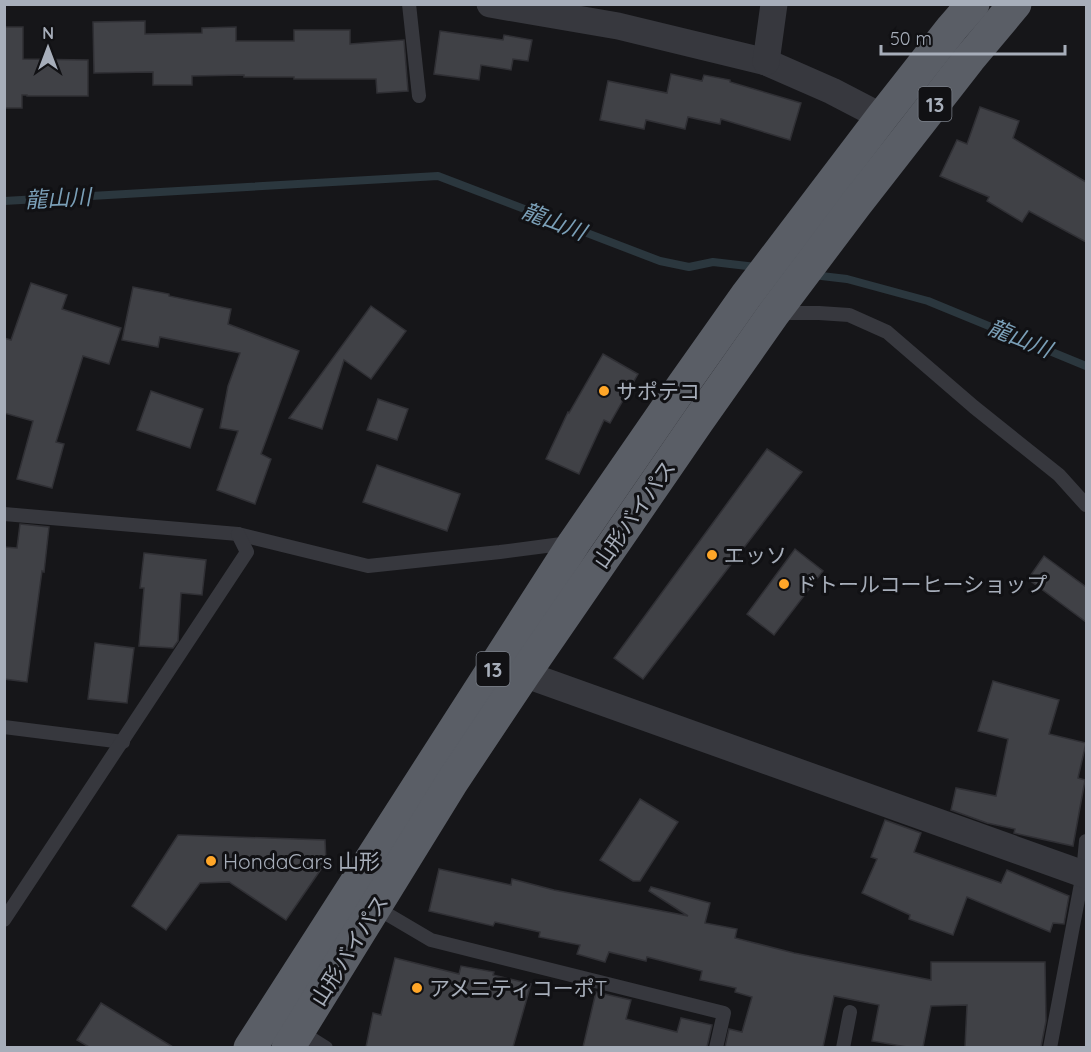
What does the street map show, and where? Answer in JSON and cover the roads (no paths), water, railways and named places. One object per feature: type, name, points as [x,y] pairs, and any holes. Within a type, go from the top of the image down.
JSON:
[{"type":"highway","name":"山形バイパス","points":[[250,1047],[574,543],[746,296],[882,117],[973,4]]},
{"type":"highway","name":"山形バイパス","points":[[304,1042],[375,907],[452,782],[524,674],[774,313],[962,68],[1015,4]]},
{"type":"street","points":[[489,4],[618,26],[766,62],[832,91],[882,117]]},
{"type":"street","points":[[766,62],[774,4]]},
{"type":"street","points":[[524,674],[1085,874]]},
{"type":"lane","points":[[409,4],[418,96]]},
{"type":"lane","points":[[774,313],[849,315],[887,332],[974,407],[1059,475],[1086,505]]},
{"type":"lane","points":[[4,514],[238,534],[368,566],[574,543]]},
{"type":"lane","points":[[6,915],[247,552],[238,534]]},
{"type":"lane","points":[[4,727],[123,742]]},
{"type":"lane","points":[[1050,1047],[1085,874],[1086,841]]},
{"type":"lane","points":[[375,907],[431,940],[724,1013],[716,1047]]},
{"type":"lane","points":[[843,1047],[850,1012]]},
{"type":"waterway","name":"龍山川","points":[[4,201],[438,176],[660,261],[689,267],[713,262],[756,267]]},
{"type":"waterway","name":"龍山川","points":[[813,275],[847,279],[928,301],[1086,366]]},
{"type":"place","name":"サポテコ","points":[[604,391]]},
{"type":"place","name":"エッソ","points":[[712,555]]},
{"type":"place","name":"ドトールコーヒーショップ","points":[[784,584]]},
{"type":"place","name":"HondaCars 山形","points":[[211,861]]},
{"type":"place","name":"アメニティコーポT","points":[[417,988]]}]
